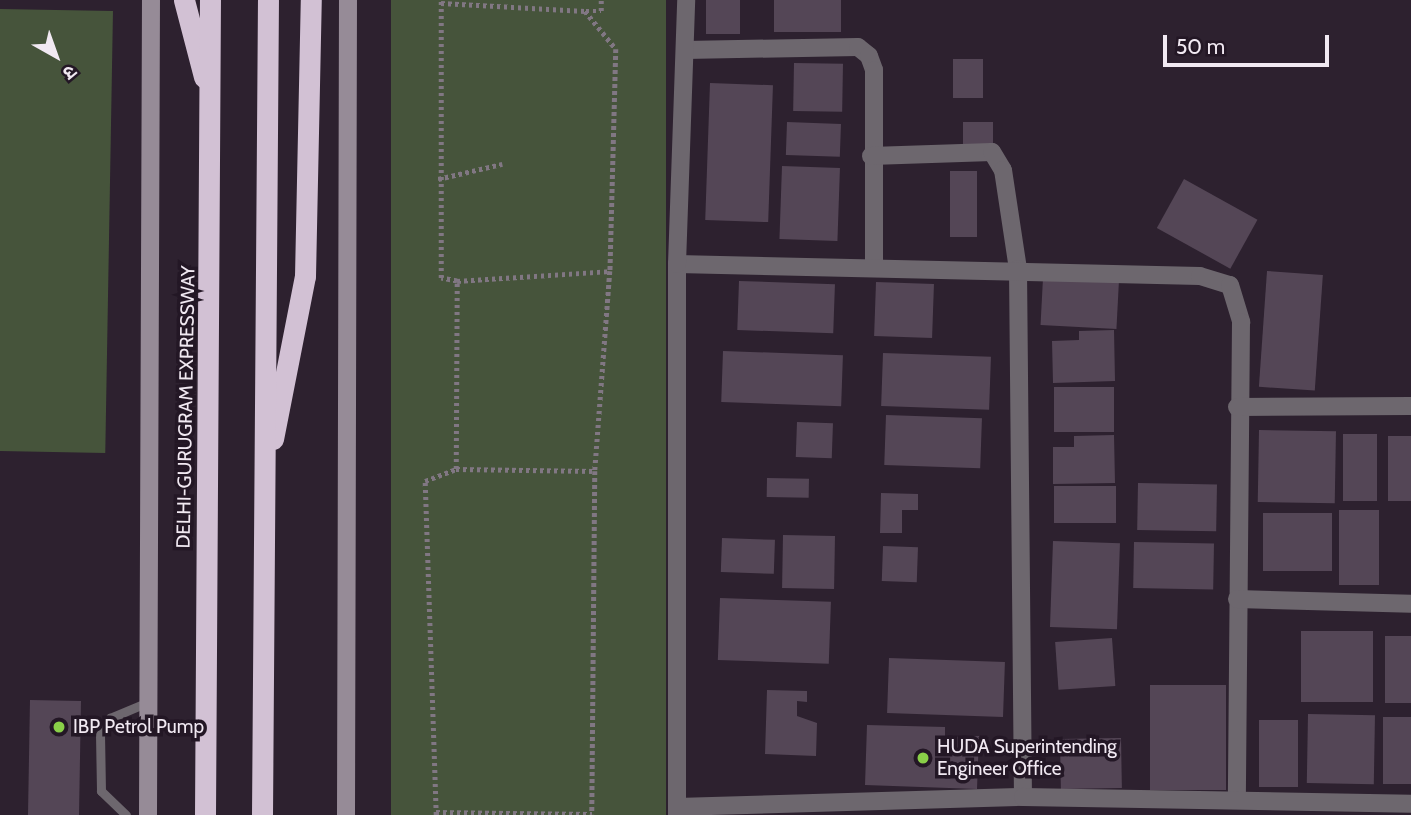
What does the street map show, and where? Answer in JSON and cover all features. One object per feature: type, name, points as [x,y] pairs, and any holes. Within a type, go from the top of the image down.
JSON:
[{"type":"highway","points":[[184,0],[212,109]]},
{"type":"highway","name":"DELHI-GURUGRAM EXPRESSWAY","points":[[205,815],[212,109],[210,0]]},
{"type":"highway","points":[[262,815],[268,0]]},
{"type":"highway","points":[[263,491],[305,276],[311,0]]},
{"type":"main road","points":[[148,815],[151,0]]},
{"type":"main road","points":[[346,815],[348,0]]},
{"type":"street","points":[[686,0],[677,264],[677,811],[1023,797],[1237,799],[1289,808],[1387,810],[1411,804]]},
{"type":"street","points":[[685,50],[858,47],[874,70],[874,267]]},
{"type":"street","points":[[872,156],[992,152],[1003,170],[1018,269],[1023,797]]},
{"type":"street","points":[[677,264],[1018,269],[1200,276],[1230,285],[1241,322],[1237,407],[1237,799]]},
{"type":"street","points":[[1237,407],[1411,406]]},
{"type":"street","points":[[1237,599],[1411,604]]},
{"type":"lane","points":[[126,815],[101,791],[100,735],[110,718],[148,702]]},
{"type":"path","points":[[601,0],[601,11],[441,1],[438,179],[441,278],[457,281],[610,271]]},
{"type":"path","points":[[585,11],[616,49],[610,271],[595,471],[592,814],[436,813],[425,481],[456,469],[595,471]]},
{"type":"path","points":[[438,179],[502,164]]},
{"type":"path","points":[[456,469],[457,281]]},
{"type":"green space","points":[[391,0],[666,0],[666,815],[391,815]]},
{"type":"green space","points":[[0,9],[113,11],[105,453],[0,451]]},
{"type":"building","points":[[706,0],[740,0],[740,34],[706,34]]},
{"type":"building","points":[[774,0],[841,0],[841,32],[774,32]]},
{"type":"building","points":[[953,59],[983,59],[983,98],[953,98]]},
{"type":"building","points":[[794,63],[843,64],[842,112],[793,111]]},
{"type":"building","points":[[710,83],[773,85],[768,222],[705,220]]},
{"type":"building","points":[[787,122],[841,124],[840,157],[786,155]]},
{"type":"building","points":[[963,122],[993,122],[993,147],[963,147]]},
{"type":"building","points":[[782,166],[840,168],[837,241],[779,239]]},
{"type":"building","points":[[950,171],[977,171],[977,237],[950,237]]},
{"type":"building","points":[[1184,179],[1257,220],[1230,269],[1157,228]]},
{"type":"building","points":[[1267,271],[1323,275],[1315,391],[1259,387]]},
{"type":"building","points":[[1043,278],[1119,282],[1116,329],[1041,325]]},
{"type":"building","points":[[739,281],[835,284],[833,333],[737,330]]},
{"type":"building","points":[[876,282],[934,284],[932,338],[874,336]]},
{"type":"building","points":[[1114,330],[1115,381],[1053,383],[1052,341],[1079,340],[1079,331]]},
{"type":"building","points":[[723,351],[843,355],[841,406],[721,402]]},
{"type":"building","points":[[883,353],[991,357],[989,410],[881,406]]},
{"type":"building","points":[[1054,387],[1114,387],[1114,432],[1054,432]]},
{"type":"building","points":[[886,415],[982,418],[980,468],[884,465]]},
{"type":"building","points":[[797,422],[833,423],[832,458],[796,457]]},
{"type":"building","points":[[1259,430],[1336,431],[1335,503],[1258,502]]},
{"type":"building","points":[[1343,434],[1377,434],[1377,501],[1343,501]]},
{"type":"building","points":[[1114,435],[1115,483],[1053,484],[1053,447],[1074,447],[1074,436]]},
{"type":"building","points":[[1388,436],[1411,436],[1411,501],[1388,501]]},
{"type":"building","points":[[767,478],[809,479],[809,498],[767,497]]},
{"type":"building","points":[[1138,483],[1217,484],[1216,531],[1137,530]]},
{"type":"building","points":[[1054,486],[1116,486],[1116,523],[1054,523]]},
{"type":"building","points":[[881,493],[918,494],[918,510],[902,510],[902,533],[880,533]]},
{"type":"building","points":[[1339,510],[1379,510],[1379,585],[1339,585]]},
{"type":"building","points":[[1263,513],[1332,513],[1332,571],[1263,571]]},
{"type":"building","points":[[783,535],[835,536],[834,589],[782,588]]},
{"type":"building","points":[[722,538],[775,540],[774,574],[721,572]]},
{"type":"building","points":[[1053,541],[1120,543],[1117,629],[1050,627]]},
{"type":"building","points":[[1134,542],[1214,543],[1213,589],[1133,588]]},
{"type":"building","points":[[883,546],[918,547],[917,582],[882,581]]},
{"type":"building","points":[[720,598],[831,602],[829,664],[718,660]]},
{"type":"building","points":[[1301,631],[1373,631],[1373,702],[1301,702]]},
{"type":"building","points":[[1385,636],[1411,636],[1411,703],[1385,703]]},
{"type":"building","points":[[1112,638],[1115,686],[1058,690],[1055,642]]},
{"type":"building","points":[[889,658],[1005,662],[1003,717],[887,713]]},
{"type":"building","points":[[1150,685],[1226,685],[1226,790],[1150,790]]},
{"type":"building","points":[[767,690],[807,691],[807,702],[797,701],[797,716],[817,723],[816,756],[765,754]]},
{"type":"building","points":[[30,700],[81,701],[79,815],[28,815]]},
{"type":"building","points":[[1308,714],[1375,715],[1374,784],[1307,783]]},
{"type":"building","points":[[1383,717],[1411,717],[1411,784],[1383,784]]},
{"type":"building","points":[[1259,720],[1298,720],[1298,787],[1259,787]]},
{"type":"building","points":[[867,725],[945,727],[945,737],[979,736],[977,789],[865,785]]},
{"type":"building","points":[[1121,738],[1122,788],[1061,789],[1060,739]]},
{"type":"place","name":"IBP Petrol Pump","points":[[59,727]]},
{"type":"place","name":"HUDA Superintending Engineer Office","points":[[923,758]]}]
